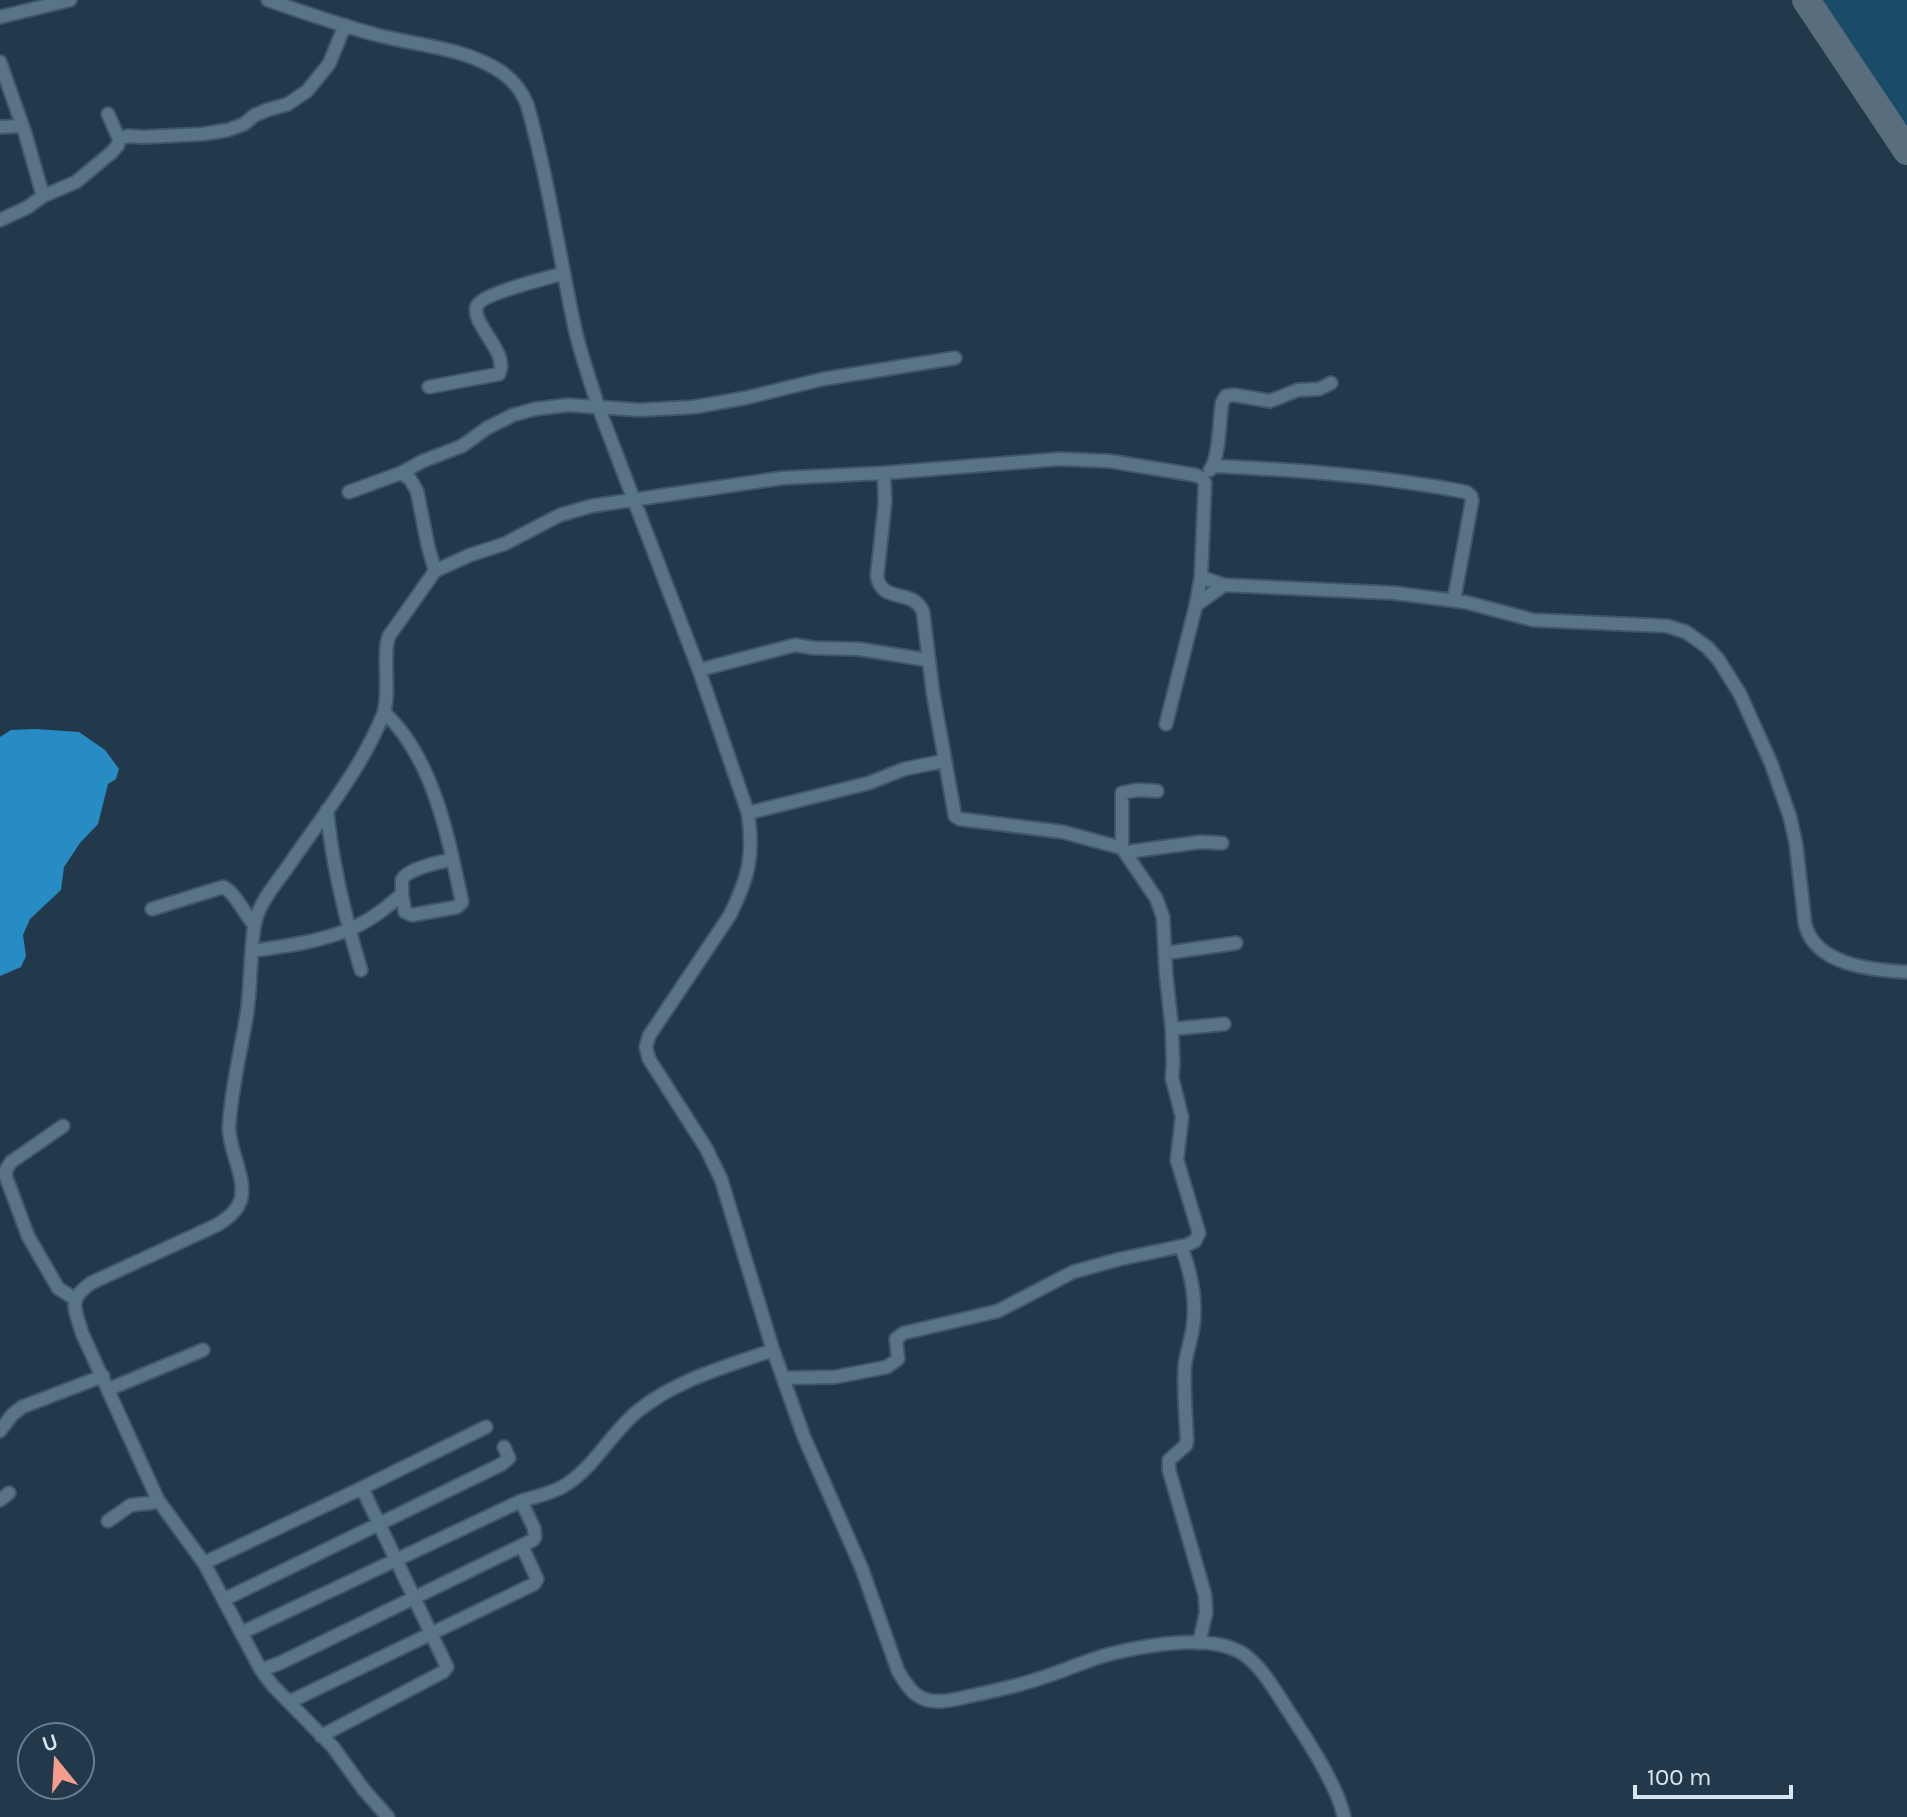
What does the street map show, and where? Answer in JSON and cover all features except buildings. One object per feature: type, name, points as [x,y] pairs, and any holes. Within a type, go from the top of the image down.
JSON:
[{"type":"street","points":[[0,17],[70,0]]},
{"type":"street","points":[[268,0],[378,35],[482,61],[508,77],[523,95],[552,208],[584,361],[598,406],[699,670],[748,813],[752,848],[739,896],[730,915],[649,1036],[646,1047],[654,1069],[706,1148],[721,1179],[783,1378],[812,1456],[862,1569],[898,1671],[923,1699],[937,1701],[978,1695],[1040,1679],[1108,1655],[1166,1644],[1219,1644],[1241,1653],[1258,1668],[1301,1729],[1339,1799],[1344,1817]]},
{"type":"street","points":[[119,139],[228,130],[244,124],[255,115],[288,104],[307,91],[329,64],[345,25]]},
{"type":"street","points":[[0,62],[43,196]]},
{"type":"street","points":[[0,220],[76,182],[112,152],[119,139],[108,114]]},
{"type":"street","points":[[0,127],[22,126]]},
{"type":"street","points":[[429,387],[499,374],[502,368],[499,356],[479,319],[477,305],[496,293],[564,273]]},
{"type":"street","points":[[349,492],[462,446],[513,415],[554,406],[640,410],[694,407],[823,379],[955,358]]},
{"type":"street","points":[[1202,478],[1213,466],[1222,403],[1226,396],[1270,401],[1298,390],[1319,389],[1331,383]]},
{"type":"street","points":[[388,1817],[333,1747],[261,1670],[204,1563],[158,1500],[82,1333],[75,1299],[91,1283],[217,1225],[238,1207],[242,1185],[231,1147],[229,1126],[247,1009],[254,925],[271,891],[353,771],[384,712],[389,636],[435,571],[504,544],[574,510],[782,478],[1083,459],[1195,475],[1205,483],[1201,577],[1166,724]]},
{"type":"street","points":[[1213,466],[1340,474],[1466,492],[1472,501],[1454,600]]},
{"type":"street","points":[[401,473],[410,479],[417,491],[435,571]]},
{"type":"street","points":[[884,473],[885,503],[878,583],[886,592],[915,600],[923,612],[944,761],[957,818],[1063,832],[1124,850],[1201,842],[1222,843]]},
{"type":"street","points":[[1201,577],[1224,585],[1394,593],[1454,600],[1533,620],[1667,626],[1686,632],[1718,659],[1734,682],[1780,786],[1796,844],[1809,938],[1818,948],[1843,960],[1871,968],[1907,972]]},
{"type":"street","points":[[1196,605],[1224,585]]},
{"type":"street","points":[[699,670],[795,645],[859,649],[928,660]]},
{"type":"street","points":[[384,712],[411,743],[432,790],[447,833],[453,860],[462,902],[450,909],[408,914],[402,894],[402,881],[406,875],[453,860]]},
{"type":"street","points":[[748,813],[869,783],[904,769],[944,761]]},
{"type":"street","points":[[783,1378],[835,1377],[887,1367],[897,1361],[896,1339],[904,1333],[998,1311],[1073,1272],[1195,1241],[1199,1233],[1177,1160],[1182,1117],[1172,1078],[1165,924],[1160,908],[1124,850],[1122,793],[1131,790],[1157,791]]},
{"type":"street","points":[[327,810],[340,896],[361,970]]},
{"type":"street","points":[[152,909],[223,887],[233,893],[254,925]]},
{"type":"street","points":[[252,951],[349,930],[379,913],[402,894]]},
{"type":"street","points":[[1166,953],[1236,943]]},
{"type":"street","points":[[1172,1029],[1224,1024]]},
{"type":"street","points":[[63,1126],[11,1162],[6,1170],[8,1185],[28,1236],[58,1288],[75,1299]]},
{"type":"street","points":[[1181,1246],[1194,1295],[1194,1323],[1184,1377],[1187,1440],[1171,1458],[1169,1470],[1205,1595],[1206,1613],[1199,1643]]},
{"type":"street","points":[[109,1389],[203,1350]]},
{"type":"street","points":[[241,1633],[521,1501],[547,1494],[576,1478],[624,1425],[652,1401],[691,1379],[773,1350]]},
{"type":"street","points":[[0,1431],[22,1407],[103,1376]]},
{"type":"street","points":[[204,1563],[486,1427]]},
{"type":"street","points":[[225,1599],[505,1463],[509,1458],[504,1447]]},
{"type":"street","points":[[321,1736],[447,1669],[362,1488]]},
{"type":"street","points":[[108,1521],[131,1505],[158,1500]]},
{"type":"street","points":[[261,1670],[533,1540],[536,1534],[521,1501]]},
{"type":"street","points":[[289,1702],[536,1582],[536,1574],[522,1546]]},
{"type":"shaded area","points":[[1823,0],[1907,0],[1907,126]]},
{"type":"water","points":[[11,730],[79,732],[105,750],[119,769],[116,779],[108,784],[98,824],[64,867],[61,890],[30,919],[23,935],[26,956],[21,967],[0,976],[0,737]]},
{"type":"taxiway","points":[[1806,0],[1907,151]]}]
